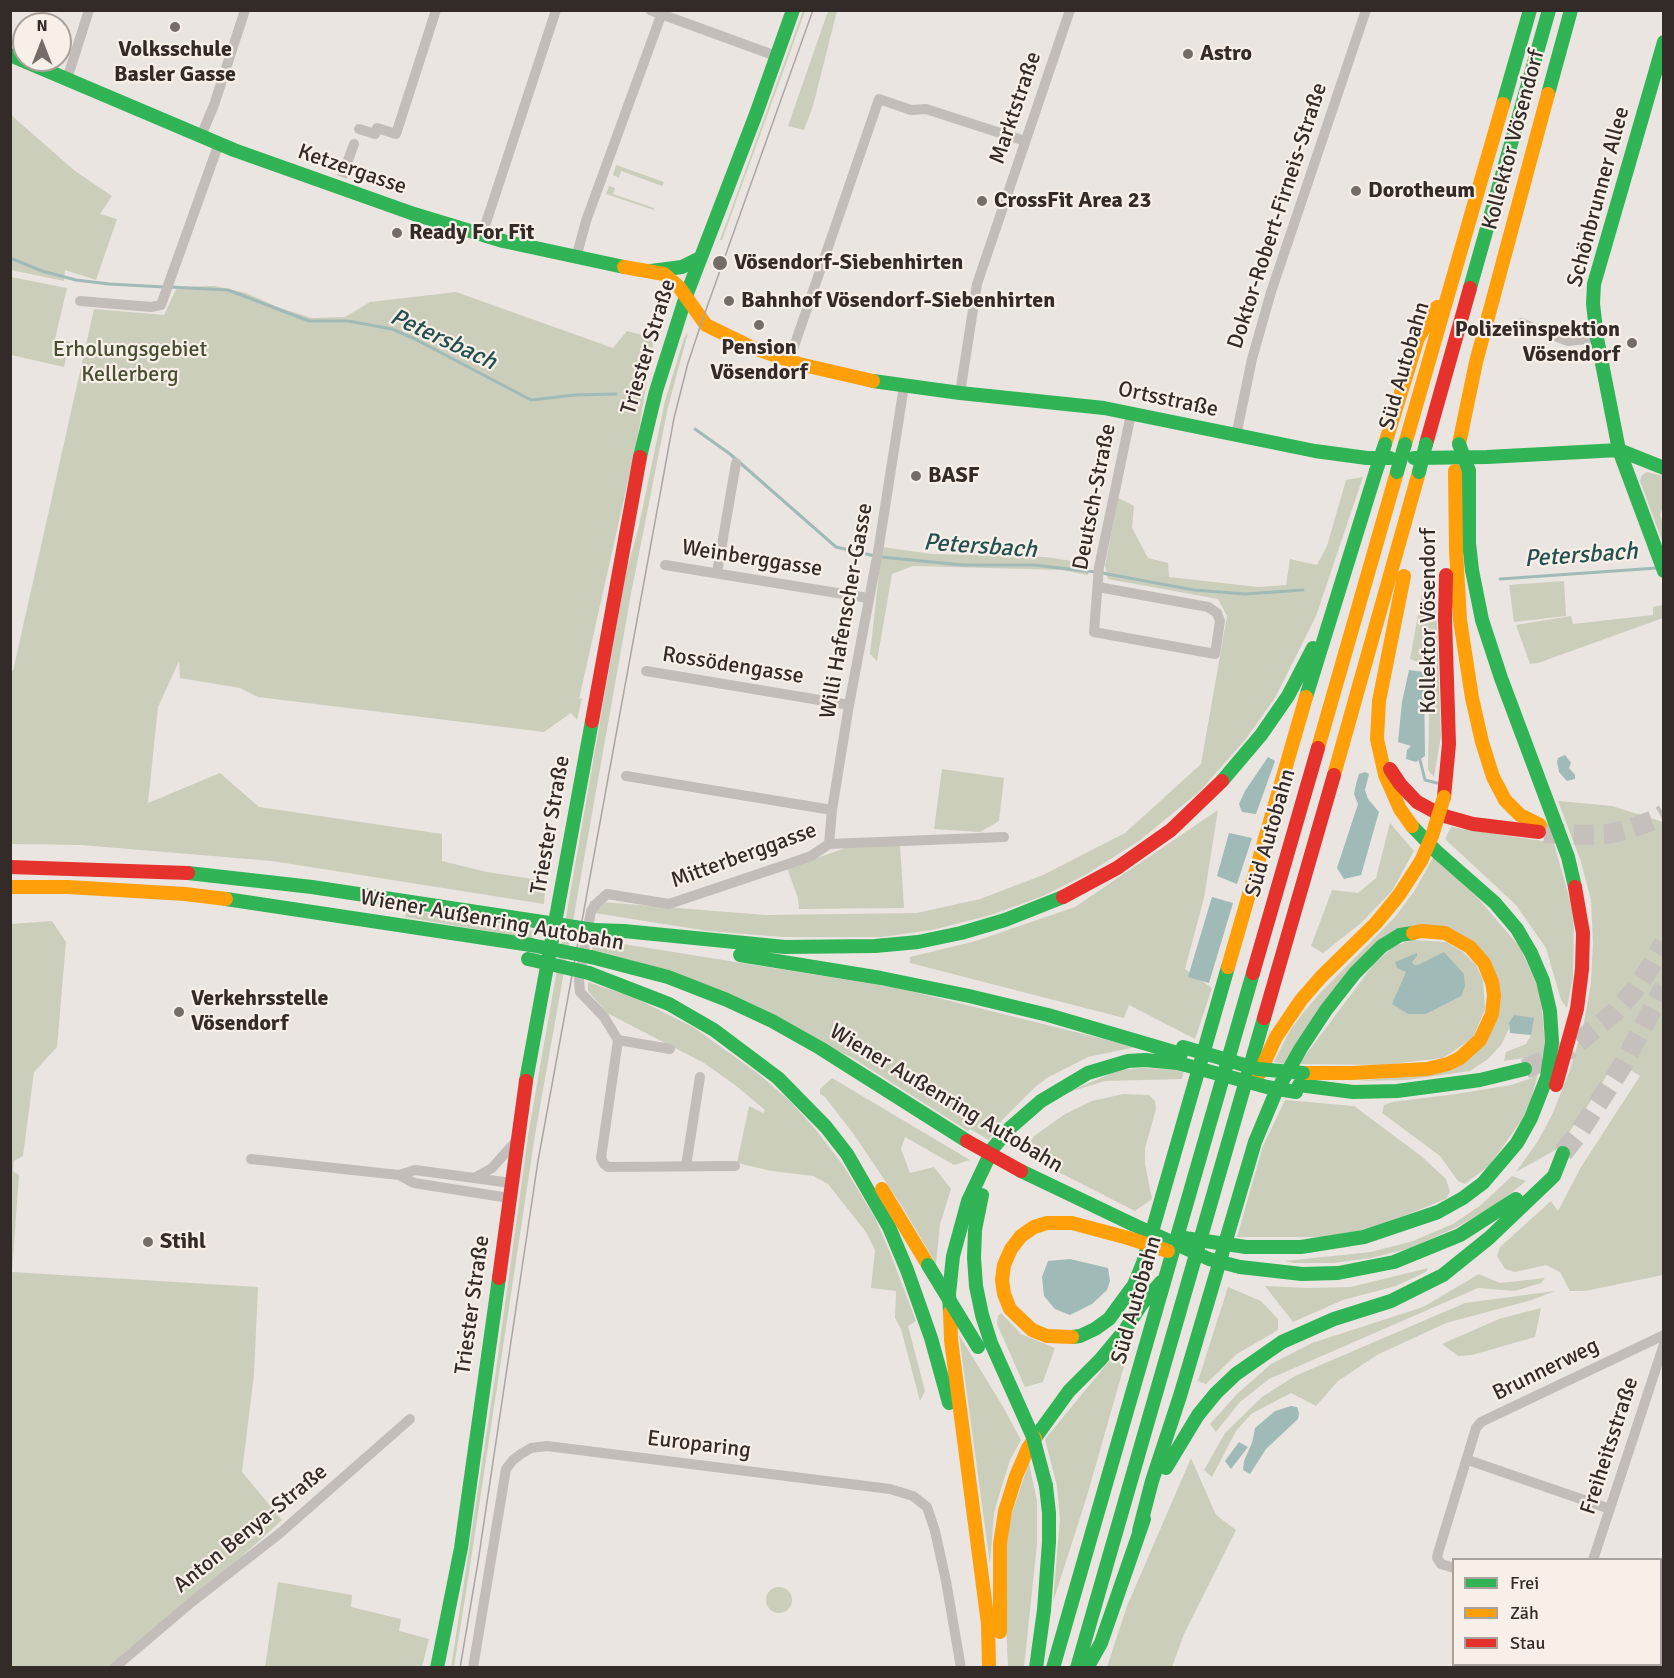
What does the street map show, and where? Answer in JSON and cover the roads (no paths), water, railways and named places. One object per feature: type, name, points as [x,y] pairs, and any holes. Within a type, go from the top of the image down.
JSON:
[{"type":"main road","name":"Triester Straße","points":[[439,1663],[461,1548],[517,1140],[601,664],[643,442],[658,382],[686,296],[793,10]]},
{"type":"main road","name":"Süd Autobahn","points":[[1053,1668],[1530,10]]},
{"type":"main road","name":"Süd Autobahn","points":[[1077,1668],[1410,510],[1426,444],[1549,10]]},
{"type":"main road","name":"Kollektor Vösendorf","points":[[1229,1141],[1240,1129],[1268,1053],[1296,1007],[1321,977],[1376,923],[1400,895],[1421,861],[1435,828],[1444,797],[1449,744],[1445,584],[1462,471],[1459,444],[1476,362],[1571,10]]},
{"type":"main road","name":"Schönbrunner Allee","points":[[1662,567],[1619,450],[1597,338],[1593,304],[1594,284],[1664,42]]},
{"type":"main road","name":"Ketzergasse","points":[[10,55],[219,144],[340,182],[482,235],[576,258],[651,271],[669,278],[686,296]]},
{"type":"main road","points":[[651,271],[682,267],[700,258]]},
{"type":"main road","points":[[1139,1531],[1170,1460],[1183,1437],[1216,1393],[1236,1374],[1282,1342],[1334,1319],[1391,1301],[1443,1275],[1481,1245],[1554,1176],[1563,1153],[1519,1196],[1490,1217],[1460,1235],[1394,1263],[1338,1273],[1302,1274],[1240,1268],[1209,1259],[1193,1259],[1128,1238],[1072,1223],[1047,1223],[1034,1227],[1021,1236],[1011,1249],[1004,1265],[1002,1280],[1004,1294],[1010,1309],[1032,1330],[1047,1336],[1063,1338],[1080,1336],[1109,1319],[1134,1285],[1143,1263],[1200,1071],[1327,625],[1418,338],[1451,284]]},
{"type":"main road","name":"Ortsstraße","points":[[686,296],[698,316],[711,327],[751,347],[789,361],[844,376],[960,393],[1104,408],[1236,436],[1367,458],[1451,458],[1619,450],[1664,468]]},
{"type":"main road","points":[[1462,471],[1472,570],[1482,620],[1501,678],[1568,857],[1583,933],[1582,969],[1577,1009],[1558,1078],[1538,1122],[1525,1130]]},
{"type":"main road","points":[[1380,758],[1400,784],[1418,802],[1441,815],[1473,824],[1540,829],[1520,815],[1505,800],[1493,777],[1472,698],[1460,620],[1456,550],[1462,471]]},
{"type":"main road","points":[[1157,1234],[1246,1247],[1280,1248],[1330,1243],[1392,1229],[1431,1215],[1463,1198],[1483,1183],[1500,1165],[1525,1130],[1540,1098],[1547,1077],[1552,1042],[1550,1011],[1538,966],[1517,930],[1495,903],[1437,852],[1413,827],[1392,793],[1380,758],[1377,730],[1378,701],[1406,566],[1410,510]]},
{"type":"main road","points":[[594,930],[785,947],[875,946],[928,940],[961,933],[1005,920],[1060,899],[1118,868],[1171,830],[1221,782],[1261,735],[1288,696],[1327,625]]},
{"type":"main road","name":"Wiener Außenring Autobahn","points":[[10,867],[115,869],[198,874],[312,887],[594,930],[708,951],[881,978],[969,996],[1048,1015],[1181,1054]]},
{"type":"main road","name":"Wiener Außenring Autobahn","points":[[10,887],[68,887],[185,894],[298,909],[428,931],[529,953]]},
{"type":"main road","points":[[428,931],[590,966],[654,993],[710,1021],[745,1045],[792,1083],[831,1121],[854,1149],[902,1220],[978,1347],[1014,1402]]},
{"type":"main road","points":[[1087,1668],[1101,1643],[1139,1531],[1152,1481],[1180,1396],[1255,1142],[1275,1094],[1301,1048],[1326,1010],[1355,973],[1375,952],[1394,938],[1406,933],[1421,931],[1445,933],[1470,947],[1484,963],[1492,982],[1494,1002],[1492,1014],[1480,1040],[1466,1054],[1448,1064],[1427,1069],[1352,1073],[1299,1084],[1267,1087],[1181,1054]]},
{"type":"main road","points":[[590,966],[620,984],[669,1004],[714,1030],[753,1058],[795,1094],[826,1127],[847,1154],[889,1227],[907,1270],[931,1338],[950,1405],[961,1462],[970,1487]]},
{"type":"main road","name":"Wiener Außenring Autobahn","points":[[590,966],[668,977],[728,1000],[820,1048],[967,1141],[1021,1171],[1209,1259]]},
{"type":"main road","points":[[989,1668],[986,1601],[951,1340],[949,1294],[953,1256],[968,1201],[993,1148],[1010,1128],[1041,1101],[1067,1083],[1088,1073],[1128,1061],[1181,1054],[1258,1069],[1299,1084]]},
{"type":"main road","points":[[1181,1054],[1237,1071],[1353,1092],[1431,1088],[1526,1069]]},
{"type":"main road","points":[[1020,1120],[999,1152],[979,1203],[974,1258],[976,1286],[982,1315],[1014,1402],[1026,1430],[1033,1437],[1046,1486],[1049,1542],[1043,1618],[1036,1668]]},
{"type":"main road","points":[[1000,1668],[1000,1544],[1005,1511],[1016,1476],[1028,1448],[1047,1419],[1069,1391],[1100,1360],[1125,1330],[1141,1305],[1165,1278]]},
{"type":"street","points":[[67,79],[89,10]]},
{"type":"street","points":[[201,136],[245,10]]},
{"type":"street","points":[[359,129],[375,134],[377,128],[396,134],[436,10]]},
{"type":"street","points":[[482,235],[556,10]]},
{"type":"street","points":[[650,10],[662,12],[776,56]]},
{"type":"street","name":"Marktstraße","points":[[960,393],[978,284],[1070,10]]},
{"type":"street","name":"Doktor-Robert-Firneis-Straße","points":[[1236,436],[1252,359],[1271,292],[1366,10]]},
{"type":"street","points":[[576,258],[586,221],[662,12]]},
{"type":"street","points":[[789,361],[879,99],[910,110],[926,109],[1025,141]]},
{"type":"street","points":[[80,301],[151,307],[161,304],[219,144]]},
{"type":"street","points":[[347,163],[354,144]]},
{"type":"street","points":[[1521,323],[1568,340],[1597,338]]},
{"type":"street","name":"Willi Hafenscher-Gasse","points":[[829,844],[832,810],[849,705],[877,556],[904,386]]},
{"type":"street","name":"Deutsch-Straße","points":[[1098,587],[1208,607],[1217,613],[1220,621],[1215,654],[1094,632],[1099,571],[1131,414]]},
{"type":"street","points":[[717,573],[736,463]]},
{"type":"street","name":"Weinberggasse","points":[[665,564],[868,597]]},
{"type":"street","name":"Rossödengasse","points":[[646,671],[849,705]]},
{"type":"street","points":[[627,776],[832,810]]},
{"type":"street","name":"Mitterberggasse","points":[[618,1040],[604,1017],[579,988],[591,911],[607,894],[659,903],[680,901],[811,856],[829,844],[1004,837]]},
{"type":"street","points":[[670,1049],[618,1040],[601,1158],[604,1164],[609,1167],[735,1166]]},
{"type":"street","points":[[686,1166],[700,1077]]},
{"type":"street","points":[[476,1177],[492,1168],[517,1140]]},
{"type":"street","points":[[251,1159],[399,1175],[414,1183],[509,1198]]},
{"type":"street","points":[[399,1175],[415,1170],[511,1183]]},
{"type":"street","name":"Brunnerweg","points":[[1452,1568],[1439,1562],[1438,1553],[1476,1428],[1481,1422],[1664,1335]]},
{"type":"street","name":"Freiheitsstraße","points":[[1594,1558],[1664,1344]]},
{"type":"street","name":"Anton Benya-Straße","points":[[114,1668],[193,1601],[279,1534],[410,1419]]},
{"type":"street","name":"Europaring","points":[[473,1668],[506,1469],[513,1460],[531,1448],[547,1446],[890,1489],[913,1496],[927,1507],[935,1531],[961,1668]]},
{"type":"street","points":[[1468,1460],[1610,1509]]},
{"type":"water","points":[[1409,670],[1424,672],[1425,756],[1416,762],[1406,759],[1407,750],[1411,746],[1398,742],[1402,702]]},
{"type":"water","points":[[1565,755],[1571,763],[1569,768],[1575,775],[1575,779],[1567,781],[1559,772],[1557,762],[1558,758]]},
{"type":"water","points":[[1268,757],[1275,761],[1256,814],[1242,812],[1239,804],[1245,791]]},
{"type":"water","points":[[1365,772],[1369,774],[1365,790],[1368,799],[1379,812],[1361,875],[1344,879],[1337,868],[1358,804],[1354,794],[1356,784],[1359,774]]},
{"type":"water","points":[[1229,833],[1252,838],[1237,884],[1217,876]]},
{"type":"water","points":[[1212,897],[1233,903],[1209,983],[1188,977]]},
{"type":"water","points":[[1444,952],[1464,974],[1465,986],[1461,996],[1426,1014],[1408,1014],[1392,1004],[1406,972],[1397,968],[1395,962],[1417,953],[1412,962],[1418,965]]},
{"type":"water","points":[[1514,1015],[1534,1018],[1531,1035],[1510,1033],[1509,1023]]},
{"type":"water","points":[[1070,1259],[1108,1268],[1110,1281],[1107,1290],[1092,1304],[1070,1315],[1055,1309],[1044,1296],[1042,1277],[1048,1261]]},
{"type":"water","points":[[1291,1406],[1297,1407],[1298,1419],[1266,1449],[1250,1474],[1243,1470],[1255,1428],[1275,1411]]},
{"type":"water","points":[[1239,1442],[1248,1447],[1231,1469],[1225,1461]]},
{"type":"waterway","name":"Petersbach","points":[[10,258],[42,271],[76,280],[164,287]]},
{"type":"waterway","name":"Petersbach","points":[[170,287],[228,290],[309,321],[348,321],[392,329],[531,400],[575,395],[616,394]]},
{"type":"waterway","name":"Petersbach","points":[[695,429],[730,454],[836,547],[875,556]]},
{"type":"waterway","name":"Petersbach","points":[[881,557],[963,565],[1033,565],[1096,572]]},
{"type":"waterway","name":"Petersbach","points":[[1500,579],[1657,568]]},
{"type":"waterway","name":"Petersbach","points":[[1102,573],[1194,590],[1245,594],[1303,590]]},
{"type":"waterway","points":[[1420,760],[1425,780],[1437,783]]},
{"type":"tunnel","points":[[342,177],[347,163]]},
{"type":"tunnel","points":[[1544,833],[1609,834],[1632,828],[1664,814]]},
{"type":"tunnel","points":[[1525,1069],[1570,1049],[1615,1012],[1650,968],[1664,943]]},
{"type":"tunnel","points":[[1563,1153],[1621,1068],[1664,987]]},
{"type":"tram line","points":[[460,1668],[538,1161],[674,418],[688,363],[702,321],[813,10]]},
{"type":"place","name":"Volksschule Basler Gasse","points":[[175,27]]},
{"type":"place","name":"Astro","points":[[1188,54]]},
{"type":"place","name":"Dorotheum","points":[[1356,191]]},
{"type":"place","name":"CrossFit Area 23","points":[[982,201]]},
{"type":"place","name":"Ready For Fit","points":[[397,233]]},
{"type":"place","name":"Vösendorf-Siebenhirten","points":[[720,263]]},
{"type":"place","name":"Bahnhof Vösendorf-Siebenhirten","points":[[729,301]]},
{"type":"place","name":"Pension Vösendorf","points":[[759,325]]},
{"type":"place","name":"Polizeiinspektion Vösendorf","points":[[1632,343]]},
{"type":"place","name":"BASF","points":[[916,476]]},
{"type":"place","name":"Verkehrsstelle Vösendorf","points":[[179,1012]]},
{"type":"place","name":"Stihl","points":[[148,1242]]},
{"type":"park label","name":"Erholungsgebiet Kellerberg","points":[[130,362]]}]
